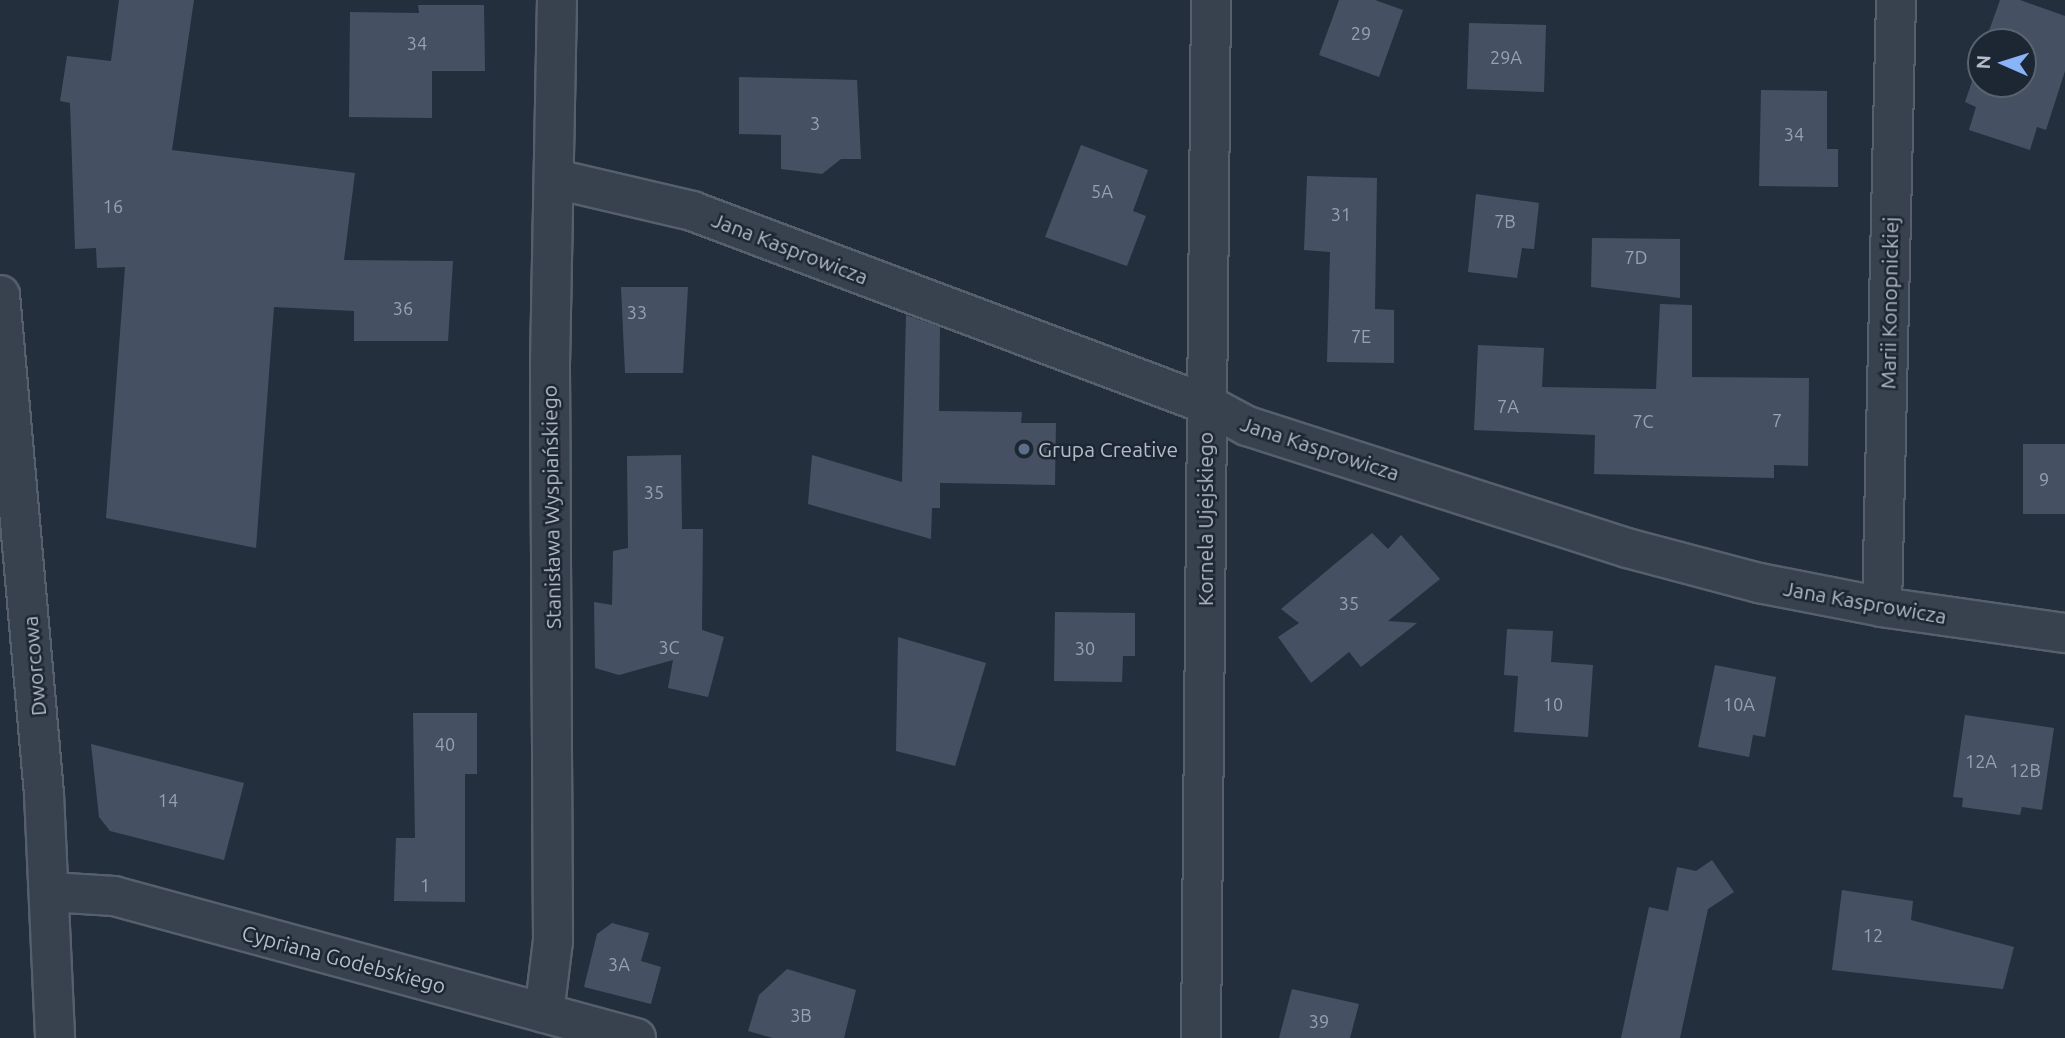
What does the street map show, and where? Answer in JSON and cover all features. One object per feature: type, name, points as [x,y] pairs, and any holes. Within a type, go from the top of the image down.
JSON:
[{"type":"street","name":"Stanisława Wyspiańskiego","points":[[544,1013],[553,941],[550,364],[556,180],[557,0]]},
{"type":"street","name":"Kornela Ujejskiego","points":[[1201,1038],[1211,0]]},
{"type":"street","name":"Marii Konopnickiej","points":[[1882,607],[1896,0]]},
{"type":"street","name":"Jana Kasprowicza","points":[[556,180],[692,212],[1206,404],[1247,426],[1627,548],[1759,583],[1882,607],[2065,633]]},
{"type":"street","name":"Dworcowa","points":[[0,295],[21,499],[50,892],[55,1038]]},
{"type":"street","name":"Cypriana Godebskiego","points":[[50,892],[114,896],[636,1038]]},
{"type":"building","points":[[119,0],[194,0],[172,150],[355,173],[344,260],[453,261],[448,341],[354,341],[354,311],[274,307],[256,548],[106,518],[125,267],[97,268],[96,248],[75,249],[70,103],[60,101],[67,56],[111,61]]},
{"type":"building","points":[[1339,0],[1375,0],[1403,10],[1379,77],[1319,55]]},
{"type":"building","points":[[2000,0],[2020,0],[2065,16],[2065,71],[2046,130],[2037,127],[2030,150],[1969,130],[1976,107],[1965,102],[1967,96],[2037,98],[2037,28],[1990,28]]},
{"type":"building","points":[[418,5],[484,5],[485,71],[432,71],[432,118],[349,117],[350,12],[419,13]]},
{"type":"building","points":[[1469,23],[1546,25],[1544,92],[1467,89]]},
{"type":"building","points":[[739,77],[857,80],[861,159],[841,159],[822,174],[781,169],[781,135],[739,134]]},
{"type":"building","points":[[1761,90],[1827,91],[1827,149],[1838,149],[1838,187],[1759,186]]},
{"type":"building","points":[[1081,145],[1148,170],[1133,211],[1146,216],[1127,266],[1045,237]]},
{"type":"building","points":[[1307,176],[1377,178],[1375,309],[1394,310],[1394,363],[1327,362],[1330,252],[1304,250]]},
{"type":"building","points":[[1476,194],[1539,203],[1534,249],[1522,248],[1517,278],[1468,272]]},
{"type":"building","points":[[1592,238],[1680,239],[1680,298],[1591,287]]},
{"type":"building","points":[[621,287],[688,287],[683,373],[625,373]]},
{"type":"building","points":[[1660,304],[1692,305],[1692,377],[1809,378],[1808,466],[1774,465],[1774,478],[1594,474],[1595,435],[1474,430],[1478,345],[1544,348],[1542,387],[1656,389]]},
{"type":"building","points":[[906,315],[940,327],[939,411],[1022,412],[1021,423],[1056,423],[1055,485],[940,483],[940,508],[932,508],[931,539],[808,504],[812,455],[902,482]]},
{"type":"building","points":[[2023,444],[2065,444],[2065,514],[2023,514]]},
{"type":"building","points":[[681,455],[682,529],[703,529],[702,630],[724,637],[708,697],[668,688],[673,660],[619,675],[595,668],[594,602],[612,605],[613,551],[628,548],[627,456]]},
{"type":"building","points":[[1372,533],[1388,549],[1401,535],[1440,579],[1388,621],[1417,623],[1361,667],[1349,652],[1311,683],[1278,637],[1299,623],[1281,609]]},
{"type":"building","points":[[1055,612],[1135,613],[1135,656],[1123,656],[1122,682],[1054,681]]},
{"type":"building","points":[[1507,629],[1553,631],[1551,662],[1593,665],[1588,737],[1514,732],[1518,676],[1504,675]]},
{"type":"building","points":[[898,637],[986,663],[955,766],[896,751]]},
{"type":"building","points":[[1715,665],[1776,677],[1765,737],[1753,735],[1749,757],[1698,747]]},
{"type":"building","points":[[413,713],[477,713],[477,774],[465,774],[465,902],[394,901],[396,838],[415,838]]},
{"type":"building","points":[[1965,715],[2054,728],[2042,810],[2022,807],[2020,815],[1962,807],[1963,798],[1953,797]]},
{"type":"building","points":[[91,744],[244,783],[224,860],[110,831],[99,817]]},
{"type":"building","points":[[1712,860],[1734,892],[1708,909],[1680,1038],[1621,1038],[1649,907],[1668,911],[1677,867],[1696,871]]},
{"type":"building","points":[[1842,890],[1913,901],[1911,920],[2014,947],[2003,989],[1832,970]]},
{"type":"building","points":[[612,923],[649,933],[641,961],[661,967],[651,1004],[584,987],[597,934]]},
{"type":"building","points":[[787,969],[856,990],[844,1038],[773,1038],[748,1031],[759,995]]},
{"type":"building","points":[[1292,989],[1359,1004],[1350,1038],[1279,1038]]},
{"type":"place","name":"Grupa Creative","points":[[1024,449]]}]
